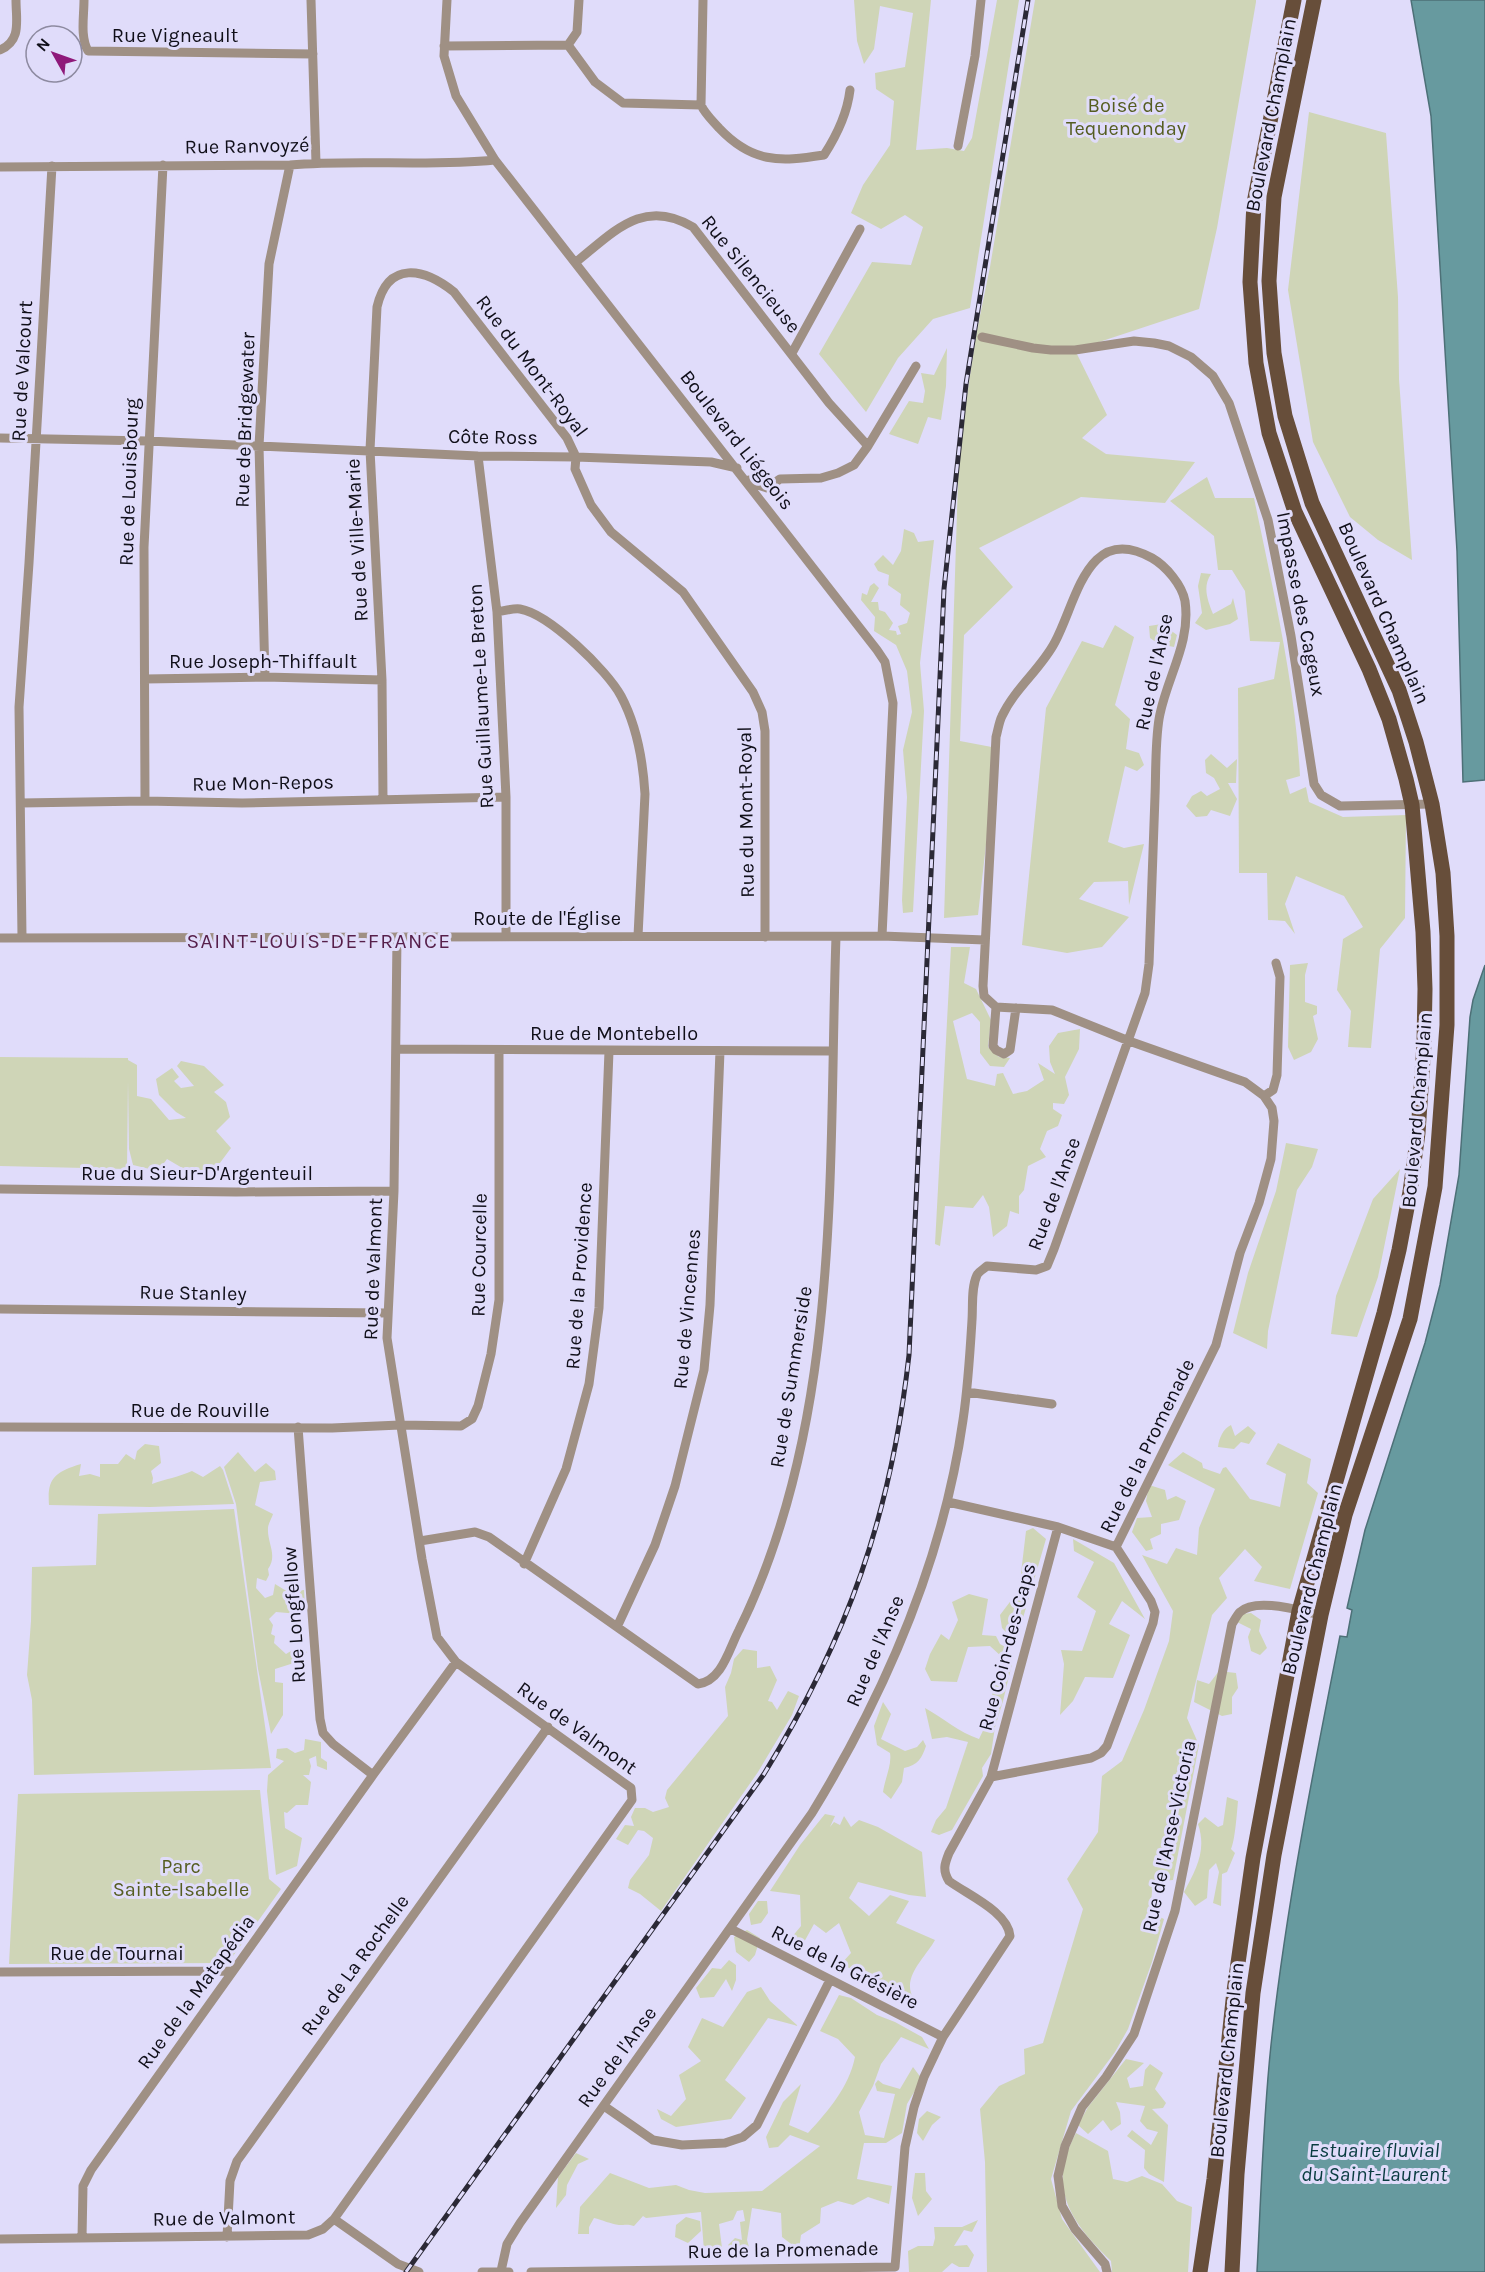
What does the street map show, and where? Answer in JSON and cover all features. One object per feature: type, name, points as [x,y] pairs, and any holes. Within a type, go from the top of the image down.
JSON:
[{"type":"main road","name":"Boulevard Champlain","points":[[1200,2272],[1214,2180],[1243,1924],[1299,1611],[1384,1313],[1410,1192],[1423,1080],[1425,988],[1421,903],[1412,805],[1389,719],[1295,512],[1269,434],[1260,392],[1252,324],[1251,227],[1257,177],[1294,0]]},
{"type":"main road","name":"Boulevard Champlain","points":[[1232,2272],[1237,2174],[1253,1993],[1274,1855],[1321,1615],[1346,1515],[1410,1319],[1435,1187],[1444,1073],[1447,936],[1443,873],[1432,804],[1416,742],[1399,690],[1312,502],[1298,462],[1278,383],[1270,317],[1269,281],[1274,197],[1314,0]]},
{"type":"street","points":[[0,50],[10,45],[16,35],[16,0]]},
{"type":"street","name":"Rue Vigneault","points":[[84,0],[83,36],[88,51],[313,54]]},
{"type":"street","points":[[311,0],[316,163]]},
{"type":"street","name":"Boulevard Liégeois","points":[[447,0],[444,56],[456,96],[495,160],[885,662],[893,703],[882,936]]},
{"type":"street","points":[[568,45],[577,32],[579,0]]},
{"type":"street","points":[[703,0],[701,105],[704,112],[725,135],[749,152],[767,158],[789,161],[824,155],[838,133],[848,104],[850,90]]},
{"type":"street","points":[[958,146],[975,56],[981,0]]},
{"type":"street","points":[[444,46],[568,45]]},
{"type":"street","points":[[568,45],[595,82],[623,103],[701,105]]},
{"type":"street","name":"Rue Ranvoyzé","points":[[0,167],[412,164],[495,160]]},
{"type":"street","name":"Rue de Louisbourg","points":[[145,801],[144,547],[164,165]]},
{"type":"street","name":"Rue de Bridgewater","points":[[265,678],[259,446],[269,264],[290,165]]},
{"type":"street","name":"Rue de Valcourt","points":[[22,938],[19,707],[52,166]]},
{"type":"street","name":"Rue Silencieuse","points":[[576,262],[619,228],[633,220],[656,214],[678,218],[693,227],[829,403],[868,446]]},
{"type":"street","points":[[792,353],[860,229]]},
{"type":"street","name":"Rue du Mont-Royal","points":[[388,282],[408,273],[420,272],[433,277],[454,292],[567,438],[576,457],[575,469],[591,506],[611,532],[683,592],[753,692],[762,712],[765,731],[765,937]]},
{"type":"street","name":"Rue de Ville-Marie","points":[[383,799],[382,680],[370,450],[377,307],[381,292],[388,282]]},
{"type":"street","name":"Impasse des Cageux","points":[[982,337],[1051,350],[1075,350],[1134,341],[1169,346],[1191,357],[1213,376],[1229,403],[1268,520],[1291,636],[1314,784],[1321,795],[1340,806],[1432,804]]},
{"type":"street","points":[[735,466],[752,483],[767,488],[780,479],[821,478],[854,465],[868,446],[915,366]]},
{"type":"street","name":"Côte Ross","points":[[0,438],[148,441],[478,456],[711,462],[735,466]]},
{"type":"street","name":"Rue Guillaume-Le Breton","points":[[478,456],[497,612],[506,798],[506,936]]},
{"type":"street","name":"Rue de l'Anse","points":[[501,2271],[507,2244],[812,1813],[847,1756],[872,1707],[910,1621],[948,1502],[959,1453],[967,1392],[974,1291],[978,1273],[987,1266],[1036,1270],[1047,1266],[1129,1041],[1145,993],[1149,964],[1159,715],[1181,651],[1187,620],[1184,597],[1172,576],[1157,561],[1138,550],[1116,548],[1099,558],[1085,574],[1072,597],[1055,641],[1037,670],[1014,696],[1001,717],[996,737],[983,986],[984,996],[996,1006]]},
{"type":"street","points":[[497,612],[519,609],[540,617],[587,655],[620,694],[633,723],[644,772],[645,794],[638,936]]},
{"type":"street","name":"Rue Joseph-Thiffault","points":[[145,679],[382,680]]},
{"type":"street","name":"Rue Mon-Repos","points":[[21,803],[145,801],[242,803],[506,798]]},
{"type":"street","name":"Route de l'Église","points":[[0,938],[882,936],[985,940]]},
{"type":"street","name":"Rue de Valmont","points":[[0,2239],[308,2235],[323,2229],[334,2219],[632,1800],[632,1788],[456,1662],[437,1636],[387,1338],[386,1313],[394,1191],[397,937]]},
{"type":"street","name":"Rue de Summerside","points":[[420,1541],[475,1532],[489,1537],[524,1564],[551,1580],[698,1684],[709,1683],[716,1676],[743,1621],[773,1548],[807,1422],[819,1338],[826,1261],[836,937]]},
{"type":"street","points":[[1016,1008],[1010,1050],[1001,1053],[993,1046],[996,1006],[1052,1010],[1129,1041],[1245,1082],[1264,1096],[1273,1090],[1277,1075],[1280,977],[1276,963]]},
{"type":"street","name":"Rue de Montebello","points":[[396,1049],[832,1051]]},
{"type":"street","name":"Rue Courcelle","points":[[400,1425],[461,1426],[472,1419],[478,1406],[491,1354],[499,1300],[499,1050]]},
{"type":"street","name":"Rue de la Providence","points":[[524,1564],[566,1469],[589,1384],[599,1308],[609,1051]]},
{"type":"street","name":"Rue de Vincennes","points":[[617,1627],[655,1545],[675,1486],[704,1370],[710,1305],[720,1051]]},
{"type":"street","name":"Rue de la Promenade","points":[[531,2272],[895,2269],[905,2147],[924,2077],[943,2037],[1010,1936],[1009,1928],[998,1914],[949,1881],[945,1874],[945,1864],[991,1777],[1091,1758],[1101,1753],[1107,1746],[1149,1635],[1155,1612],[1116,1547],[1216,1345],[1240,1253],[1259,1203],[1271,1159],[1274,1120],[1272,1108],[1264,1096]]},
{"type":"street","name":"Rue du Sieur-D'Argenteuil","points":[[0,1190],[394,1191]]},
{"type":"street","name":"Rue Stanley","points":[[0,1309],[386,1313]]},
{"type":"street","points":[[967,1392],[1052,1404]]},
{"type":"street","name":"Rue de Rouville","points":[[0,1427],[332,1428],[400,1425]]},
{"type":"street","name":"Rue Longfellow","points":[[298,1427],[319,1707],[323,1733],[333,1744],[373,1775]]},
{"type":"street","points":[[948,1502],[1058,1527],[1116,1547]]},
{"type":"street","name":"Rue Coin-des-Caps","points":[[991,1777],[1058,1527]]},
{"type":"street","name":"Rue de l'Anse-Victoria","points":[[1107,2272],[1105,2264],[1075,2229],[1062,2206],[1058,2176],[1065,2146],[1082,2107],[1106,2077],[1134,2034],[1175,1911],[1232,1624],[1240,1612],[1260,1605],[1321,1615]]},
{"type":"street","name":"Rue de la Matapédia","points":[[82,2238],[83,2186],[91,2170],[456,1662]]},
{"type":"street","name":"Rue de La Rochelle","points":[[227,2237],[230,2181],[237,2162],[548,1727]]},
{"type":"street","name":"Rue de la Grésière","points":[[731,1929],[943,2037]]},
{"type":"street","name":"Rue de Tournai","points":[[0,1972],[233,1971]]},
{"type":"street","points":[[604,2106],[653,2140],[682,2145],[725,2143],[743,2137],[757,2125],[830,1980]]},
{"type":"street","points":[[334,2219],[398,2264],[419,2272]]},
{"type":"street","points":[[482,2272],[509,2272]]},
{"type":"green space","points":[[854,0],[931,0],[916,150],[947,148],[964,151],[972,138],[997,0],[1019,0],[970,308],[933,319],[898,358],[866,412],[819,354],[872,262],[911,265],[923,227],[905,215],[881,229],[851,213],[863,185],[890,145],[894,101],[876,89],[875,73],[905,67],[913,13],[880,6],[874,49],[864,64],[857,41]]},
{"type":"green space","name":"Boisé de Tequenonday","points":[[1035,0],[1256,0],[1256,2],[1217,228],[1199,309],[1075,350],[1107,415],[1082,438],[1106,454],[1195,462],[1165,503],[1081,497],[979,548],[1013,587],[964,635],[960,741],[997,748],[978,915],[944,918],[959,450],[976,335],[990,267]]},
{"type":"green space","points":[[1309,112],[1386,133],[1398,297],[1399,379],[1412,560],[1378,540],[1350,517],[1313,442],[1288,290]]},
{"type":"green space","points":[[947,348],[946,386],[941,420],[928,417],[918,444],[889,434],[909,401],[923,403],[925,391],[921,373],[934,375]]},
{"type":"green space","points":[[1207,477],[1215,498],[1254,498],[1282,636],[1293,706],[1300,776],[1286,780],[1290,794],[1306,787],[1309,802],[1343,817],[1406,815],[1405,918],[1380,949],[1371,1048],[1348,1047],[1351,1011],[1337,990],[1343,939],[1363,927],[1344,896],[1296,876],[1285,904],[1295,934],[1285,921],[1268,920],[1267,873],[1239,873],[1238,688],[1274,679],[1280,642],[1250,641],[1245,591],[1232,570],[1218,570],[1214,536],[1170,501]]},
{"type":"green space","points":[[904,529],[914,533],[918,542],[934,540],[920,663],[924,711],[913,912],[903,913],[907,797],[903,750],[912,712],[907,671],[896,645],[874,631],[875,617],[861,600],[862,593],[867,595],[870,586],[874,583],[879,588],[871,602],[878,602],[879,610],[885,612],[893,623],[889,630],[896,631],[897,635],[901,634],[898,626],[907,623],[910,613],[900,605],[901,594],[888,585],[889,575],[878,571],[874,564],[883,555],[893,565],[901,551]]},
{"type":"green space","points":[[1201,573],[1211,574],[1206,589],[1213,614],[1231,604],[1233,598],[1238,619],[1230,624],[1206,630],[1195,623],[1202,613],[1198,586]]},
{"type":"green space","points":[[1162,624],[1177,635],[1174,647],[1159,644],[1150,638],[1149,626]]},
{"type":"green space","points":[[1115,625],[1134,637],[1115,705],[1130,719],[1126,749],[1139,753],[1144,765],[1137,771],[1125,766],[1108,842],[1124,848],[1144,844],[1129,905],[1128,881],[1094,882],[1079,899],[1129,917],[1102,947],[1067,953],[1022,945],[1046,708],[1082,641],[1103,648]]},
{"type":"green space","points":[[1211,754],[1227,768],[1237,759],[1236,783],[1228,783],[1237,799],[1230,816],[1211,810],[1207,816],[1196,817],[1186,806],[1192,796],[1201,791],[1207,796],[1220,789],[1214,778],[1206,773],[1205,760]]},
{"type":"green space","points":[[951,947],[970,947],[964,983],[976,989],[991,1020],[988,1047],[999,1057],[1010,1058],[1004,1067],[990,1066],[980,1053],[980,1022],[972,1013],[953,1021],[967,1079],[995,1086],[997,1074],[1003,1073],[1013,1094],[1027,1091],[1044,1080],[1038,1063],[1055,1074],[1050,1062],[1049,1046],[1058,1033],[1080,1029],[1079,1049],[1065,1077],[1069,1095],[1064,1104],[1053,1103],[1053,1109],[1062,1115],[1058,1126],[1047,1131],[1040,1149],[1046,1157],[1028,1166],[1024,1190],[1019,1196],[1019,1214],[1010,1211],[1007,1226],[993,1237],[989,1207],[983,1195],[973,1208],[945,1206],[940,1246],[935,1244]]},
{"type":"green space","points":[[1308,963],[1305,975],[1305,1002],[1317,1006],[1317,1014],[1313,1016],[1318,1039],[1311,1052],[1294,1060],[1288,1047],[1290,965]]},
{"type":"green space","points":[[0,1057],[128,1058],[137,1065],[137,1096],[151,1099],[169,1120],[186,1118],[176,1112],[159,1095],[156,1079],[172,1068],[179,1077],[174,1081],[181,1088],[194,1086],[177,1066],[181,1061],[204,1066],[224,1085],[214,1092],[226,1102],[230,1117],[216,1131],[231,1148],[214,1171],[184,1169],[167,1159],[158,1171],[133,1165],[129,1149],[128,1081],[127,1169],[0,1166]]},
{"type":"green space","points":[[1286,1143],[1318,1149],[1312,1167],[1297,1190],[1268,1331],[1267,1349],[1233,1333],[1248,1273],[1276,1191]]},
{"type":"green space","points":[[1400,1169],[1378,1277],[1357,1337],[1331,1334],[1336,1296],[1373,1199]]},
{"type":"green space","points":[[1231,1425],[1235,1436],[1248,1426],[1256,1433],[1249,1444],[1241,1442],[1234,1449],[1218,1447],[1222,1434]]},
{"type":"green space","points":[[1278,1443],[1311,1459],[1307,1483],[1318,1493],[1290,1589],[1254,1581],[1262,1567],[1245,1549],[1219,1578],[1227,1598],[1212,1615],[1187,1718],[1199,1745],[1173,1880],[1153,1882],[1150,1912],[1164,1919],[1152,1962],[1128,2029],[1115,2052],[1071,2111],[1051,2179],[1062,2219],[1100,2272],[987,2272],[985,2162],[980,2109],[999,2086],[1025,2074],[1024,2049],[1043,2043],[1083,1909],[1067,1879],[1098,1832],[1102,1776],[1122,1761],[1144,1710],[1169,1641],[1173,1611],[1142,1555],[1167,1564],[1176,1548],[1197,1555],[1199,1528],[1215,1489],[1168,1465],[1183,1452],[1202,1463],[1203,1468],[1220,1474],[1226,1467],[1250,1499],[1280,1507],[1286,1474],[1266,1464]]},
{"type":"green space","points":[[145,1444],[159,1446],[161,1463],[151,1471],[152,1484],[192,1471],[203,1477],[220,1466],[234,1504],[150,1507],[49,1505],[51,1483],[64,1470],[81,1464],[79,1476],[90,1474],[100,1477],[100,1464],[118,1464],[126,1454],[135,1460],[137,1451]]},
{"type":"green space","points":[[238,1452],[255,1472],[266,1463],[275,1471],[276,1480],[260,1482],[255,1505],[273,1514],[268,1528],[272,1554],[268,1569],[269,1575],[266,1581],[257,1578],[256,1588],[265,1598],[273,1595],[275,1584],[288,1592],[304,1590],[305,1607],[299,1614],[276,1612],[269,1619],[273,1625],[271,1634],[275,1636],[274,1643],[286,1654],[296,1648],[307,1652],[297,1662],[275,1669],[275,1682],[283,1683],[283,1715],[271,1734],[258,1669],[236,1504],[224,1467]]},
{"type":"green space","points":[[1149,1485],[1165,1490],[1167,1500],[1176,1496],[1186,1501],[1179,1520],[1161,1524],[1161,1534],[1150,1539],[1153,1549],[1146,1551],[1132,1532],[1137,1518],[1152,1517],[1146,1501]]},
{"type":"green space","points":[[234,1509],[271,1768],[34,1775],[32,1700],[27,1675],[32,1567],[96,1565],[98,1514]]},
{"type":"green space","points":[[1033,1528],[1046,1539],[1016,1642],[1002,1628],[1000,1615],[1019,1590],[1026,1531]]},
{"type":"green space","points":[[1073,1539],[1114,1563],[1145,1619],[1122,1601],[1109,1624],[1130,1635],[1113,1678],[1085,1677],[1073,1701],[1060,1715],[1064,1664],[1061,1650],[1082,1651],[1096,1611],[1077,1597],[1094,1562],[1074,1551]]},
{"type":"green space","points":[[969,1594],[988,1599],[982,1635],[996,1636],[1000,1644],[1009,1649],[1012,1664],[995,1727],[991,1754],[982,1768],[983,1776],[952,1830],[939,1835],[931,1832],[936,1820],[946,1808],[968,1742],[947,1737],[932,1739],[925,1708],[979,1739],[990,1716],[993,1688],[1004,1666],[1002,1657],[990,1646],[968,1647],[957,1682],[931,1681],[925,1669],[941,1634],[949,1640],[958,1620],[952,1602]]},
{"type":"green space","points":[[1251,1613],[1261,1620],[1259,1631],[1267,1648],[1260,1655],[1251,1651],[1248,1637],[1251,1629],[1237,1622],[1242,1614]]},
{"type":"green space","points":[[743,1649],[757,1651],[757,1668],[770,1666],[777,1680],[768,1701],[772,1702],[777,1710],[788,1691],[799,1696],[792,1715],[758,1772],[661,1911],[640,1894],[628,1888],[630,1880],[649,1855],[653,1838],[644,1831],[638,1830],[628,1845],[616,1839],[625,1825],[634,1826],[631,1817],[635,1808],[645,1808],[653,1812],[669,1807],[665,1798],[667,1790],[728,1716],[725,1687],[734,1659]]},
{"type":"green space","points":[[1219,1671],[1236,1673],[1238,1688],[1232,1697],[1232,1714],[1222,1716],[1194,1702],[1197,1680],[1209,1684]]},
{"type":"green space","points":[[883,1702],[891,1714],[881,1739],[905,1751],[917,1747],[923,1740],[926,1746],[919,1760],[904,1768],[902,1782],[891,1799],[883,1792],[890,1753],[877,1745],[874,1726]]},
{"type":"green space","points":[[305,1739],[321,1742],[321,1758],[327,1762],[327,1770],[317,1766],[316,1756],[309,1759],[311,1766],[309,1775],[303,1775],[311,1782],[308,1805],[296,1805],[287,1813],[284,1812],[285,1828],[302,1838],[297,1866],[276,1875],[267,1791],[268,1775],[284,1761],[276,1758],[277,1749],[287,1748],[295,1753],[304,1750]]},
{"type":"green space","name":"Parc Sainte-Isabelle","points":[[260,1790],[269,1879],[281,1889],[228,1963],[9,1964],[18,1794]]},
{"type":"green space","points":[[1227,1797],[1238,1801],[1231,1849],[1235,1853],[1227,1872],[1222,1874],[1221,1906],[1213,1903],[1219,1872],[1216,1863],[1209,1870],[1207,1898],[1195,1906],[1184,1892],[1201,1851],[1198,1824],[1205,1817],[1218,1827],[1223,1825]]},
{"type":"green space","points":[[825,1814],[835,1816],[830,1827],[834,1822],[840,1825],[844,1816],[851,1827],[859,1820],[878,1827],[922,1852],[926,1897],[858,1882],[849,1898],[869,1916],[890,1895],[909,1901],[896,1923],[935,1940],[912,1976],[910,1983],[914,1999],[841,1964],[851,1953],[839,1923],[826,1933],[814,1924],[803,1944],[786,1944],[801,1926],[800,1895],[770,1891],[800,1845]]},
{"type":"green space","points":[[758,1901],[767,1901],[768,1913],[761,1923],[751,1925],[749,1914]]},
{"type":"green space","points":[[747,1930],[760,1938],[755,1955],[749,1962],[736,1952],[734,1937]]},
{"type":"green space","points":[[729,1960],[736,1965],[736,1980],[732,1991],[726,1979],[714,1997],[700,1998],[696,1988],[712,1968],[721,1969]]},
{"type":"green space","points":[[761,1987],[770,2001],[798,2026],[768,2018],[725,2080],[746,2098],[731,2119],[676,2127],[661,2119],[657,2109],[671,2116],[686,2099],[679,2075],[701,2061],[688,2047],[702,2018],[723,2027],[747,1992]]},
{"type":"green space","points":[[839,1995],[851,1998],[877,2015],[922,2037],[929,2049],[901,2037],[881,2064],[873,2086],[859,2112],[865,2135],[884,2138],[895,2094],[877,2091],[875,2084],[878,2080],[883,2084],[900,2089],[913,2067],[922,2079],[907,2104],[902,2133],[886,2143],[864,2143],[857,2179],[892,2186],[889,2204],[868,2197],[853,2205],[838,2201],[821,2208],[820,2223],[801,2235],[799,2250],[782,2237],[781,2213],[752,2208],[747,2240],[749,2247],[735,2253],[728,2245],[735,2238],[742,2240],[740,2222],[745,2221],[743,2210],[737,2211],[733,2220],[719,2224],[722,2248],[713,2258],[704,2251],[701,2212],[646,2218],[643,2216],[634,2226],[594,2218],[589,2227],[589,2234],[578,2234],[580,2207],[610,2173],[649,2188],[676,2185],[705,2193],[762,2191],[820,2146],[790,2135],[778,2147],[769,2148],[766,2137],[783,2102],[801,2084],[789,2125],[808,2133],[843,2088],[855,2057],[838,2039],[820,2031]]},
{"type":"green space","points":[[1126,2059],[1144,2063],[1127,2078],[1130,2088],[1143,2086],[1145,2070],[1150,2064],[1163,2073],[1155,2089],[1166,2103],[1163,2108],[1152,2109],[1168,2125],[1164,2182],[1149,2174],[1144,2168],[1145,2150],[1127,2136],[1132,2130],[1151,2145],[1158,2132],[1147,2129],[1140,2121],[1145,2106],[1116,2102],[1121,2124],[1111,2131],[1103,2120],[1088,2134],[1078,2125],[1088,2107]]},
{"type":"green space","points":[[927,2111],[941,2117],[932,2125],[923,2141],[917,2133],[919,2119]]},
{"type":"green space","points":[[1076,2133],[1108,2151],[1113,2179],[1127,2182],[1142,2176],[1162,2184],[1177,2201],[1192,2207],[1188,2272],[1112,2272],[1111,2261],[1084,2232],[1067,2203],[1063,2187],[1063,2171],[1067,2153]]},
{"type":"green space","points":[[576,2153],[589,2159],[578,2164],[567,2185],[566,2195],[556,2208],[558,2177]]},
{"type":"green space","points":[[915,2173],[925,2173],[926,2191],[932,2199],[918,2216],[912,2198]]},
{"type":"green space","points":[[686,2217],[700,2221],[701,2231],[688,2243],[675,2237],[676,2225]]},
{"type":"green space","points":[[978,2220],[972,2232],[964,2230],[954,2246],[967,2245],[974,2255],[969,2267],[959,2267],[952,2263],[942,2272],[909,2272],[908,2251],[918,2246],[933,2246],[934,2227],[962,2227]]},
{"type":"water","points":[[1411,0],[1485,0],[1485,780],[1463,782],[1457,551],[1431,116]]},
{"type":"water","name":"Estuaire fluvial du Saint-Laurent","points":[[1485,965],[1485,2272],[1257,2272],[1271,2045],[1284,1942],[1301,1840],[1340,1636],[1347,1637],[1352,1610],[1347,1608],[1365,1530],[1425,1343],[1440,1285],[1459,1175],[1470,1017],[1473,1000]]},
{"type":"railway","points":[[406,2272],[764,1774],[820,1673],[861,1573],[877,1522],[891,1469],[909,1355],[944,589],[966,384],[1028,0]]},
{"type":"district","name":"SAINT-LOUIS-DE-FRANCE","points":[[319,941]]}]
